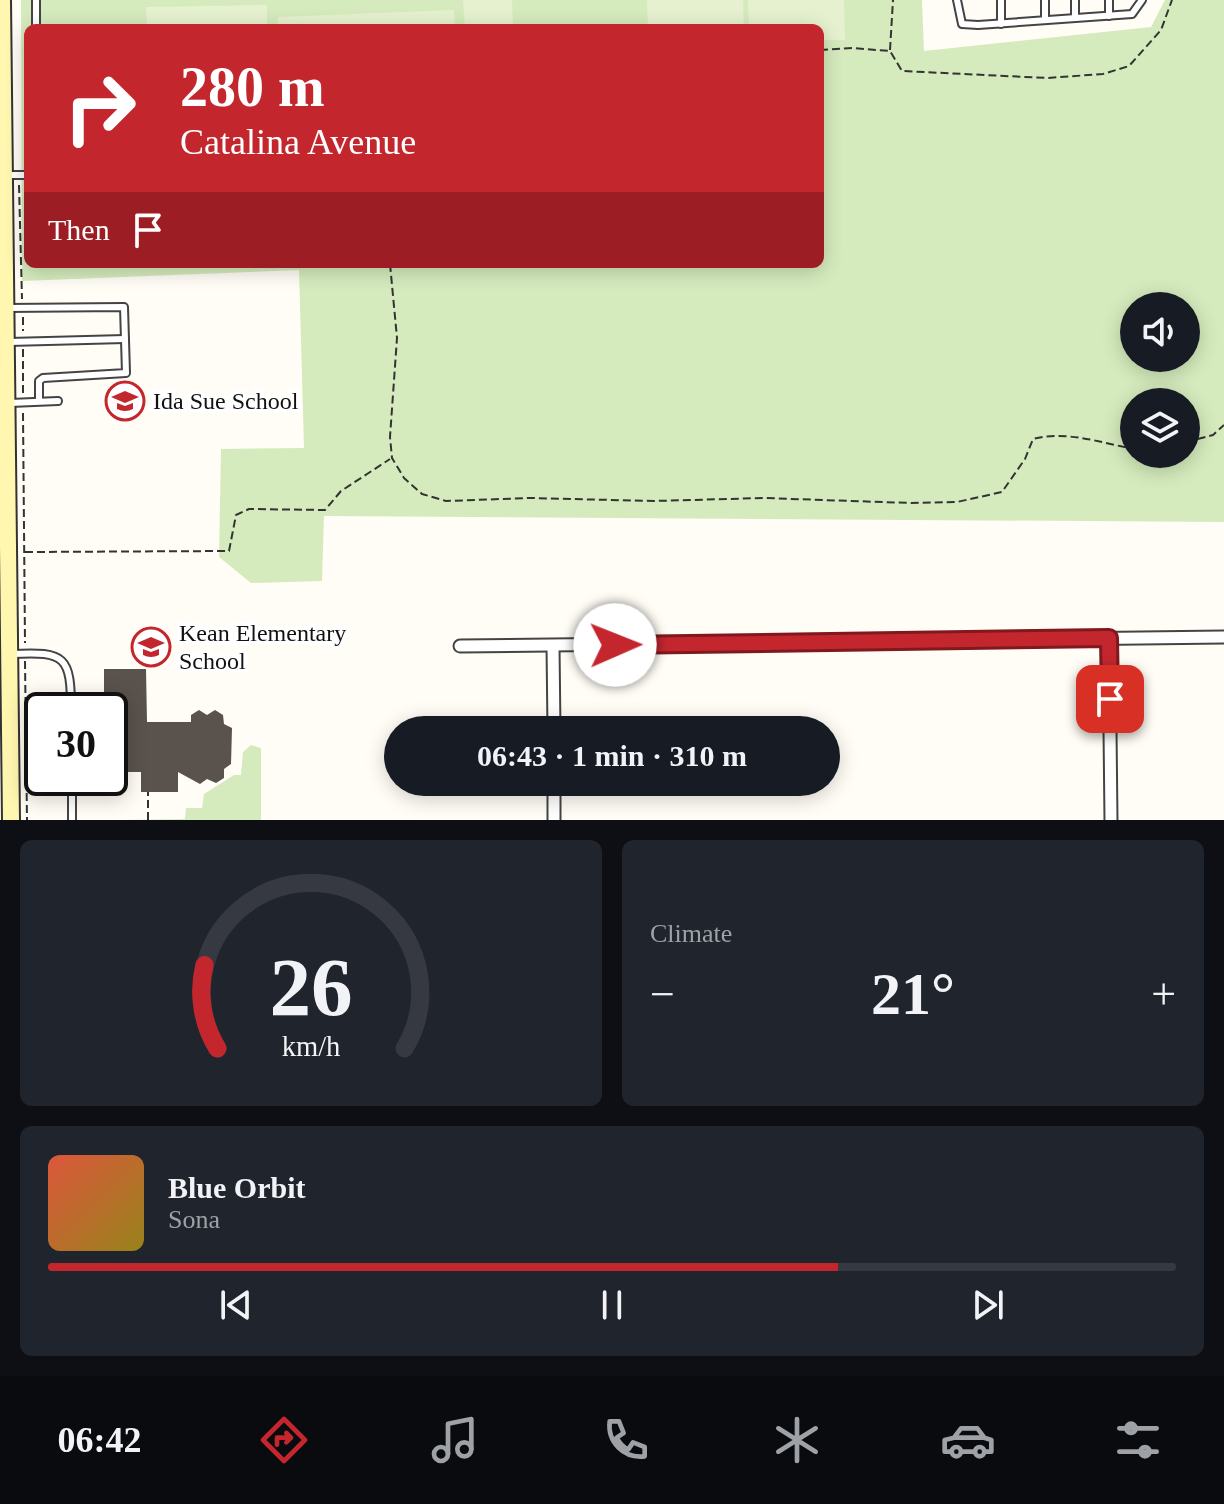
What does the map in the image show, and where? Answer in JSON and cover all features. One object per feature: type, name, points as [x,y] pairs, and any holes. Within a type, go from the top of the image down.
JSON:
[{"type":"street","points":[[2,0],[6,403],[3,448],[11,820]]},
{"type":"street","points":[[460,646],[1224,637]]},
{"type":"street","points":[[1109,638],[1111,820]]},
{"type":"street","points":[[553,646],[554,716]]},
{"type":"street","points":[[554,796],[554,820]]},
{"type":"lane","points":[[36,0],[36,24]]},
{"type":"lane","points":[[957,0],[962,24],[1132,14],[1142,0]]},
{"type":"lane","points":[[1001,0],[1001,24]]},
{"type":"lane","points":[[1045,0],[1045,20]]},
{"type":"lane","points":[[1075,0],[1075,18]]},
{"type":"lane","points":[[1109,0],[1109,16]]},
{"type":"lane","points":[[4,176],[24,175]]},
{"type":"lane","points":[[5,308],[124,307],[126,373],[43,378],[39,381],[39,401]]},
{"type":"lane","points":[[5,342],[125,339]]},
{"type":"lane","points":[[6,403],[58,401]]},
{"type":"lane","points":[[7,649],[62,659],[68,667],[71,692]]},
{"type":"lane","points":[[72,796],[72,820]]},
{"type":"path","points":[[893,0],[890,51],[902,71],[1047,78],[1103,74],[1129,66],[1161,30],[1172,0]]},
{"type":"path","points":[[824,50],[890,51]]},
{"type":"path","points":[[390,268],[397,338],[390,437],[392,458],[404,478],[422,494],[446,501],[764,498],[957,502],[1002,492],[1025,459],[1033,439],[1046,436],[1075,438],[1120,446]]},
{"type":"path","points":[[1200,438],[1213,435],[1224,425]]},
{"type":"path","points":[[24,552],[229,551],[236,515],[249,509],[325,510],[341,491],[392,458]]},
{"type":"path","points":[[148,792],[148,820]]},
{"type":"green space","points":[[21,0],[922,0],[924,51],[1151,27],[1165,0],[1224,0],[1224,522],[324,516],[322,581],[251,583],[219,557],[221,449],[304,448],[299,270],[22,281]]},
{"type":"green space","points":[[463,0],[512,0],[513,24],[465,24]]},
{"type":"green space","points":[[647,0],[743,0],[744,24],[648,24]]},
{"type":"green space","points":[[748,0],[844,0],[845,40],[824,40],[824,24],[749,24]]},
{"type":"green space","points":[[267,5],[267,24],[147,24],[146,7]]},
{"type":"green space","points":[[454,10],[455,24],[278,24],[278,17]]},
{"type":"green space","points":[[251,745],[261,748],[261,820],[122,820],[185,819],[186,808],[202,808],[204,794],[234,775],[241,775],[243,752]]},
{"type":"building","name":"Kean Elementary School","points":[[104,669],[146,669],[147,722],[191,722],[191,715],[199,710],[207,715],[215,710],[223,715],[224,724],[232,728],[231,764],[224,769],[224,778],[216,783],[207,779],[200,784],[178,772],[178,792],[141,792],[141,772],[128,772],[128,692],[104,692]]},
{"type":"place","name":"Ida Sue School","points":[[125,401]]},
{"type":"place","name":"Kean Elementary School","points":[[151,647]]},
{"type":"route","points":[[615,645],[1109,638],[1110,699]]}]
